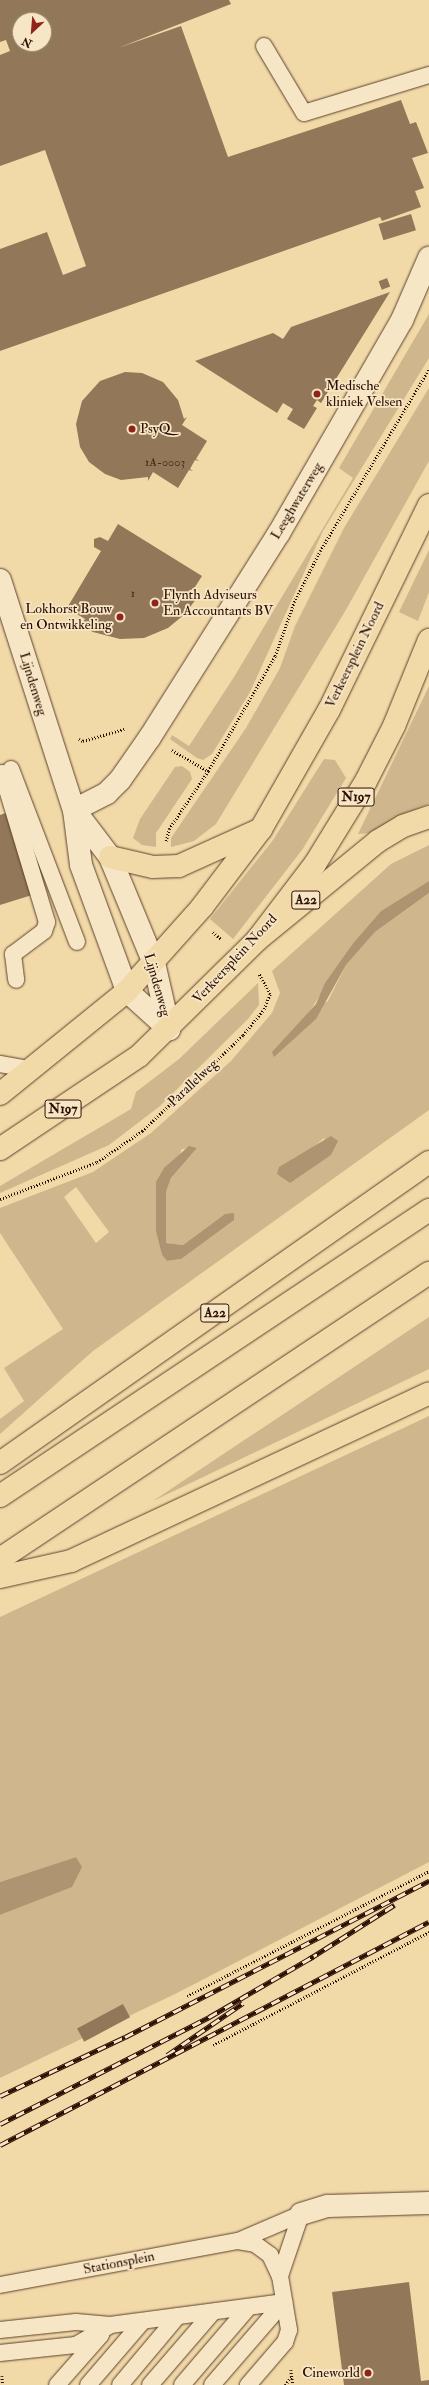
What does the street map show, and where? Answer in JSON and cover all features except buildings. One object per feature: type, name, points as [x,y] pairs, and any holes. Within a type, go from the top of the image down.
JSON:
[{"type":"main road","name":"Verkeersplein Noord","points":[[127,990],[154,963],[194,916],[261,829],[325,716],[429,505]]},
{"type":"main road","name":"Verkeersplein Noord","points":[[0,1149],[106,1081],[169,1029],[257,940],[314,864],[366,781],[394,726],[429,640]]},
{"type":"main road","name":"A22","points":[[257,940],[378,841],[403,826],[429,817]]},
{"type":"main road","points":[[110,857],[153,867],[179,866],[261,829]]},
{"type":"main road","points":[[0,1094],[33,1070],[127,990]]},
{"type":"main road","name":"A22","points":[[0,1463],[429,1162]]},
{"type":"main road","name":"A22","points":[[0,1496],[429,1210]]},
{"type":"main road","points":[[0,1559],[429,1273]]},
{"type":"main road","points":[[0,1577],[71,1561],[429,1393]]},
{"type":"street","name":"Leeghwaterweg","points":[[74,810],[115,784],[150,737],[286,521],[402,320],[429,258]]},
{"type":"street","name":"Lijndenweg","points":[[1,585],[74,810],[81,865],[127,990],[169,1029]]},
{"type":"street","name":"Lijndenweg","points":[[74,810],[110,857],[154,963],[169,1029]]},
{"type":"street","name":"Stationsplein","points":[[300,2214],[328,2206],[429,2203]]},
{"type":"lane","points":[[264,46],[304,113],[429,75]]},
{"type":"lane","points":[[16,980],[13,954],[44,931],[47,922],[7,771],[77,942]]},
{"type":"lane","points":[[0,1064],[33,1070]]},
{"type":"lane","name":"Stationsplein","points":[[0,2285],[238,2240],[300,2214]]},
{"type":"lane","name":"Stationsplein","points":[[280,2276],[300,2214]]},
{"type":"lane","name":"Stationsplein","points":[[238,2240],[255,2244],[270,2255],[280,2276],[288,2330],[286,2342],[248,2385]]},
{"type":"lane","points":[[0,2330],[76,2322],[110,2325],[248,2308],[284,2302]]},
{"type":"lane","points":[[212,2385],[284,2302]]},
{"type":"lane","points":[[182,2385],[248,2308]]},
{"type":"lane","points":[[150,2385],[213,2312]]},
{"type":"lane","points":[[120,2385],[178,2316]]},
{"type":"lane","points":[[88,2385],[143,2321]]},
{"type":"lane","points":[[0,2353],[76,2345],[110,2325]]},
{"type":"lane","points":[[57,2385],[110,2325]]},
{"type":"path","points":[[71,735],[84,741],[129,727],[150,737],[208,771],[274,656],[294,602],[320,551],[429,369]]},
{"type":"path","name":"Parallelweg","points":[[0,1200],[97,1162],[142,1131],[243,1035],[264,1009],[270,994],[261,976],[194,916]]},
{"type":"path","points":[[187,1996],[429,1872]]},
{"type":"path","points":[[213,2045],[429,1932]]},
{"type":"path","points":[[285,2385],[292,2377],[293,2385]]},
{"type":"shaded area","points":[[429,314],[429,358],[323,531],[250,692],[212,754],[203,760],[197,758],[170,739],[172,735],[189,746],[234,677],[353,478],[339,468]]},
{"type":"shaded area","points":[[429,388],[429,461],[347,608],[216,824],[194,841],[171,847],[171,838],[246,728],[280,668],[295,626],[344,528]]},
{"type":"shaded area","points":[[429,550],[429,592],[418,621],[399,612]]},
{"type":"shaded area","points":[[429,686],[429,804],[394,818],[371,833],[358,834]]},
{"type":"shaded area","points":[[324,759],[335,760],[346,778],[302,850],[233,939],[210,919],[273,840]]},
{"type":"shaded area","points":[[182,766],[190,772],[192,779],[156,833],[156,847],[142,845],[133,838],[140,819],[175,767]]},
{"type":"shaded area","points":[[429,845],[429,881],[381,911],[354,942],[308,1014],[328,1001],[346,965],[375,932],[429,893],[429,1110],[93,1351],[0,1434],[0,1419],[24,1401],[4,1368],[63,1329],[0,1233],[0,1208],[93,1172],[151,1133],[231,1061],[272,1013],[280,993],[272,971],[391,864]],"holes":[[[324,1138],[331,1155],[293,1179],[292,1159],[307,1153]],[[197,1148],[171,1178],[166,1192],[166,1243],[183,1245],[225,1214],[181,1259],[167,1261],[162,1255],[156,1232],[156,1210],[182,1149]],[[76,1187],[109,1232],[96,1243],[64,1197]]]},
{"type":"shaded area","points":[[429,881],[429,893],[375,932],[346,965],[316,1019],[274,1057],[272,1052],[316,1004],[325,983],[354,942],[381,911]]},
{"type":"shaded area","points":[[258,983],[259,1005],[248,1019],[160,1106],[109,1145],[0,1193],[0,1186],[131,1109],[136,1092],[179,1059]]},
{"type":"shaded area","points":[[331,1136],[338,1141],[331,1155],[290,1183],[277,1174],[279,1167]]},
{"type":"shaded area","points":[[189,1146],[197,1148],[171,1178],[166,1192],[166,1243],[183,1245],[225,1214],[234,1213],[234,1220],[181,1259],[167,1261],[162,1255],[156,1232],[156,1182],[164,1168]]},
{"type":"shaded area","points":[[429,1317],[429,1369],[153,1501]]},
{"type":"shaded area","points":[[429,1416],[429,1862],[177,1993],[0,2078],[0,1915],[66,1889],[76,1857],[0,1882],[0,1617]]},
{"type":"shaded area","points":[[76,1857],[82,1867],[72,1887],[0,1915],[0,1882]]},
{"type":"railway","points":[[0,2096],[125,2037],[429,1881]]},
{"type":"railway","points":[[309,1959],[394,1905]]},
{"type":"railway","points":[[0,2145],[429,1922]]},
{"type":"railway","points":[[0,2124],[209,2017],[314,1956]]},
{"type":"railway","points":[[167,2055],[243,2003]]},
{"type":"place","name":"Medische kliniek Velsen","points":[[317,394]]},
{"type":"place","name":"PsyQ","points":[[132,429]]},
{"type":"place","name":"Flynth Adviseurs En Accountants BV","points":[[155,603]]},
{"type":"place","name":"Lokhorst Bouw en Ontwikkeling","points":[[120,617]]},
{"type":"place","name":"Cineworld","points":[[368,2373]]}]
